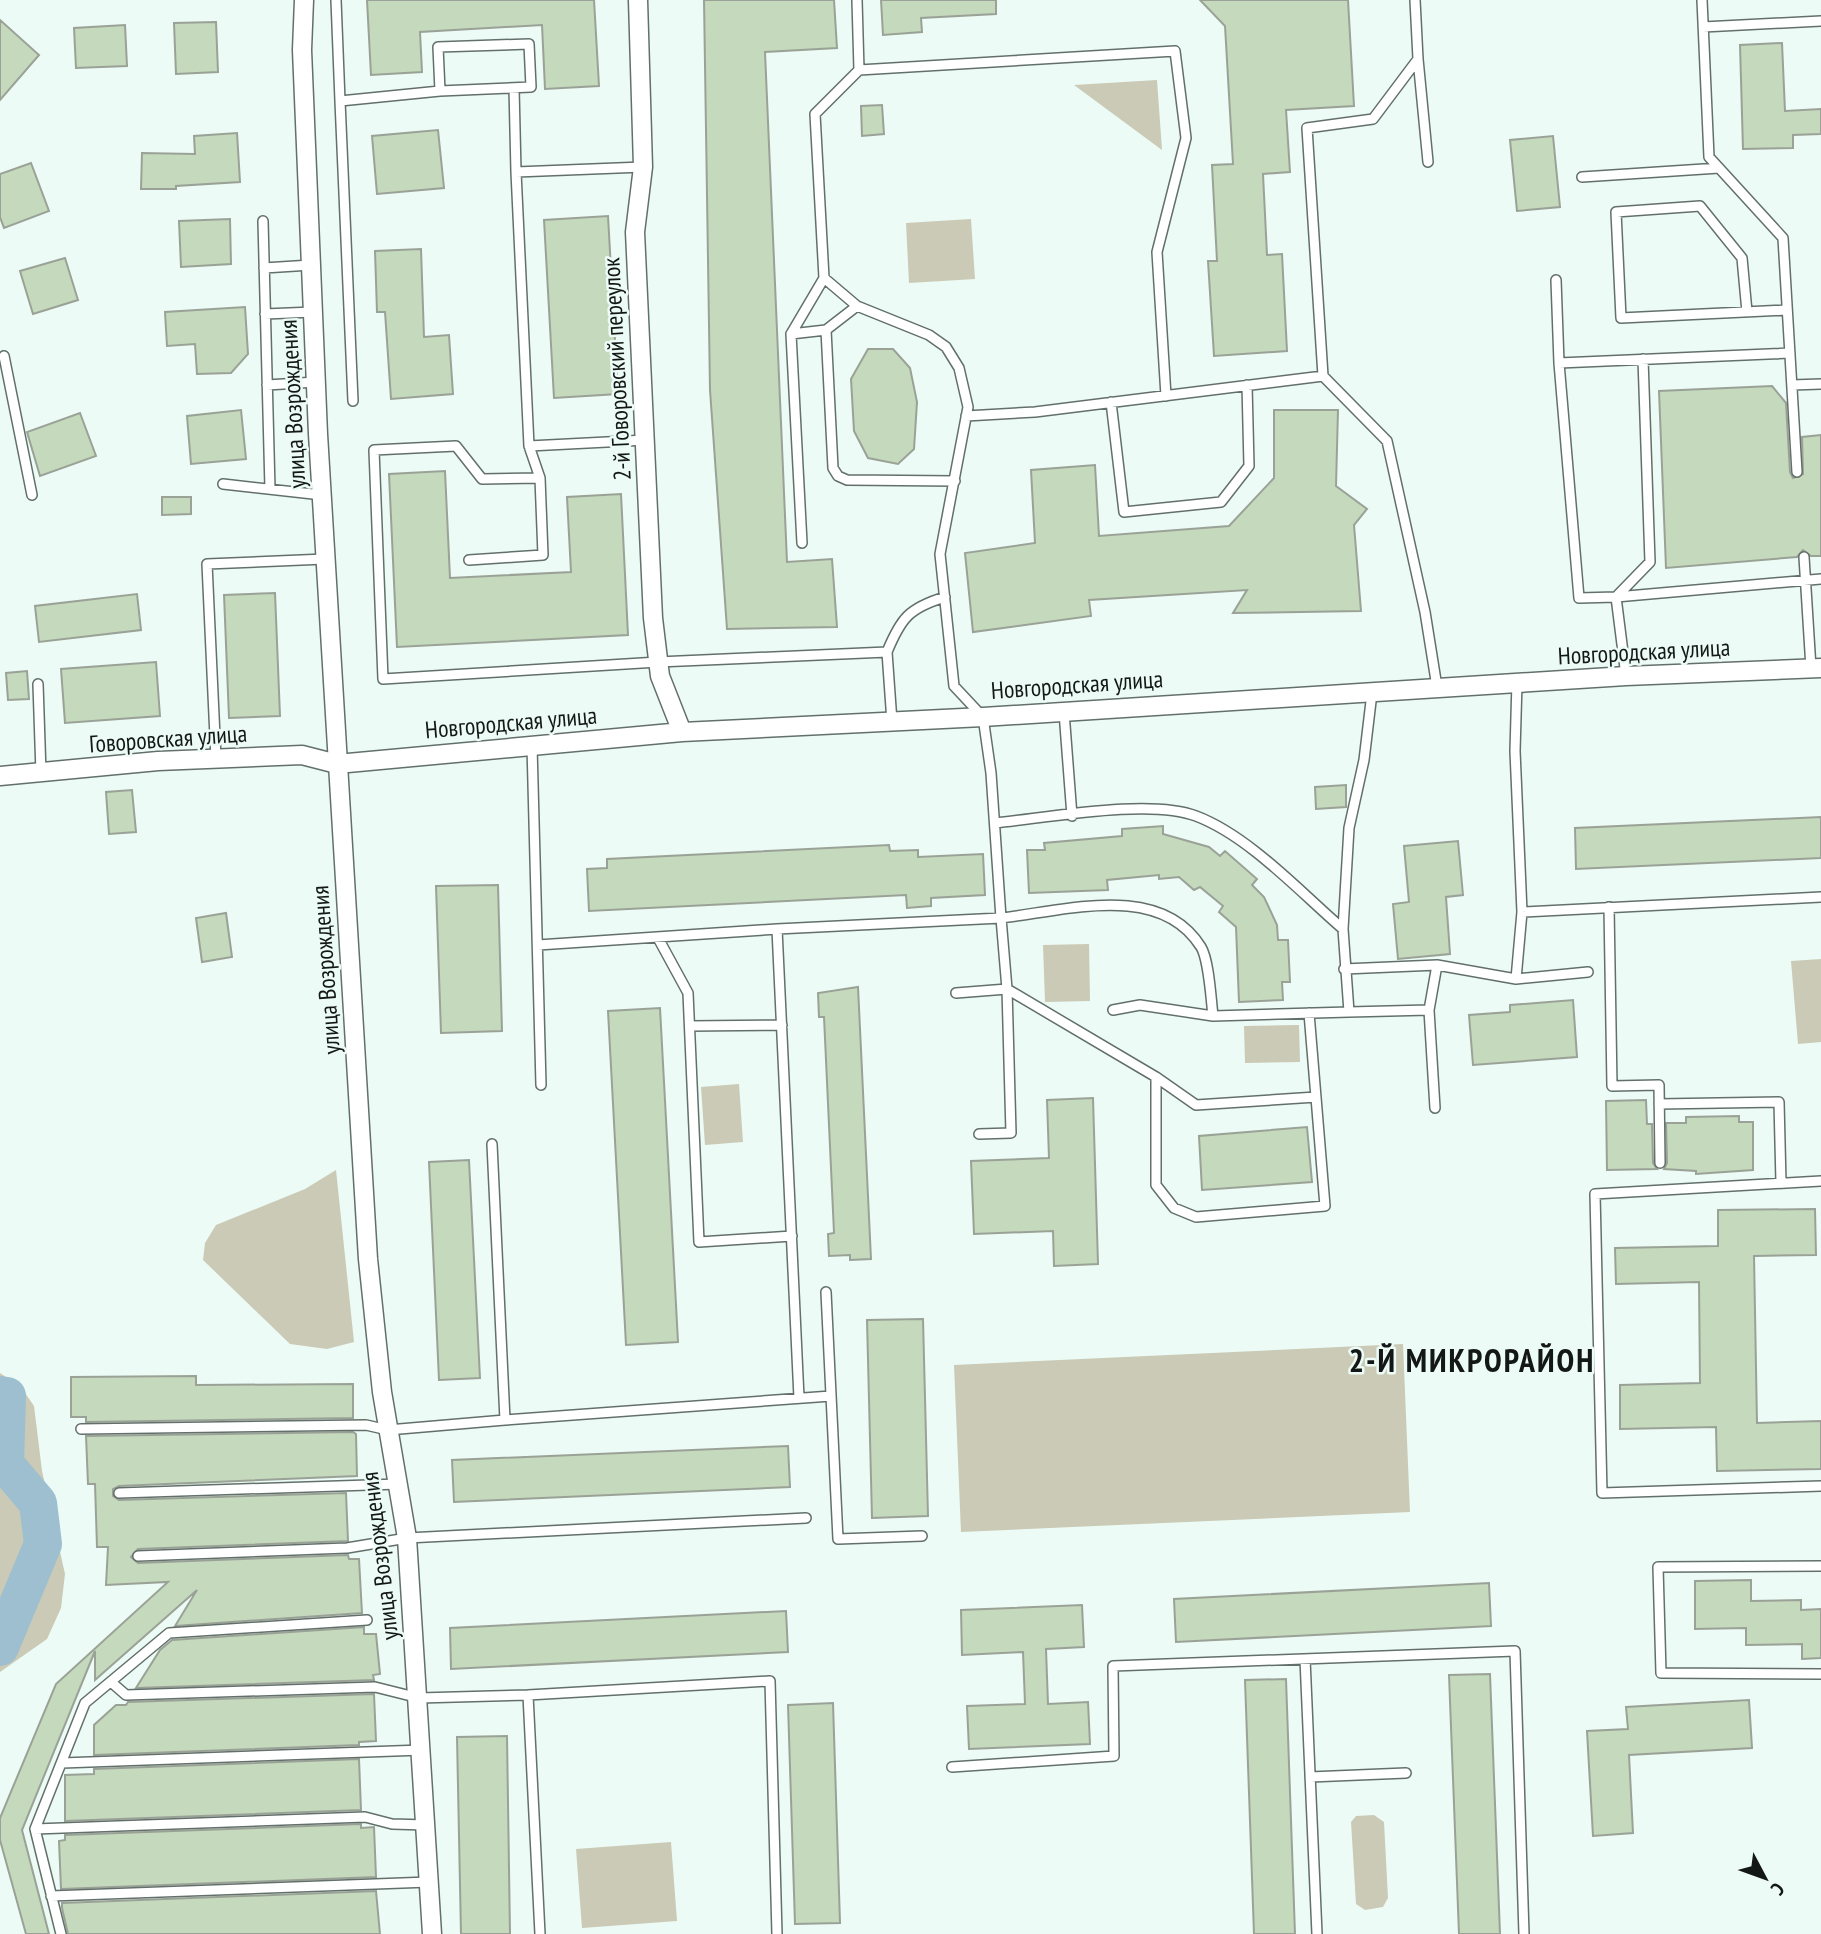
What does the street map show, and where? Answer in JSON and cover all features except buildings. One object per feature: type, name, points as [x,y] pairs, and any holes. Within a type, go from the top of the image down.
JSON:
[{"type":"street","name":"улица Возрождения","points":[[304,0],[302,50],[316,382],[368,1259],[388,1430],[407,1538],[432,1934]]},
{"type":"street","name":"2-й Говоровский переулок","points":[[638,0],[643,167],[635,232],[653,618],[660,677],[682,732]]},
{"type":"street","name":"Новгородская улица","points":[[337,764],[682,732],[983,717],[1517,682],[1816,668]]},
{"type":"street","name":"Говоровская улица","points":[[0,776],[302,755],[337,764]]},
{"type":"lane","points":[[336,0],[353,401]]},
{"type":"lane","points":[[857,0],[859,70]]},
{"type":"lane","points":[[1415,0],[1428,162]]},
{"type":"lane","points":[[1702,0],[1709,157],[1783,238],[1797,472]]},
{"type":"lane","points":[[1703,27],[1821,21]]},
{"type":"lane","points":[[340,101],[440,91],[531,88],[529,44],[438,47],[440,91]]},
{"type":"lane","points":[[803,543],[790,334],[824,278],[815,114],[859,70],[1175,51],[1186,138],[1157,252],[1166,396]]},
{"type":"lane","points":[[1418,59],[1373,119],[1307,128],[1323,376],[1387,441],[1425,612],[1437,687]]},
{"type":"lane","points":[[468,560],[543,555],[540,478],[528,446],[514,88]]},
{"type":"lane","points":[[516,172],[643,167]]},
{"type":"lane","points":[[1582,177],[1718,168]]},
{"type":"lane","points":[[1747,312],[1742,258],[1700,206],[1616,212],[1621,318],[1747,312],[1787,310]]},
{"type":"lane","points":[[263,221],[270,489]]},
{"type":"lane","points":[[264,268],[311,265]]},
{"type":"lane","points":[[824,278],[857,306],[911,326],[946,347],[959,369],[968,407],[940,554],[954,686],[983,717],[995,823],[1007,989],[1012,1133],[979,1134]]},
{"type":"lane","points":[[1556,280],[1559,363],[1579,598],[1821,579]]},
{"type":"lane","points":[[790,334],[826,330],[857,306]]},
{"type":"lane","points":[[265,314],[313,312]]},
{"type":"lane","points":[[826,330],[833,468],[838,477],[847,480],[955,481]]},
{"type":"lane","points":[[0,345],[32,495]]},
{"type":"lane","points":[[1559,363],[1790,353]]},
{"type":"lane","points":[[1616,597],[1650,562],[1643,359]]},
{"type":"lane","points":[[966,416],[1035,412],[1323,376]]},
{"type":"lane","points":[[267,385],[316,382]]},
{"type":"lane","points":[[1792,385],[1821,384]]},
{"type":"lane","points":[[1111,402],[1124,512],[1221,502],[1249,466],[1247,386]]},
{"type":"lane","points":[[528,446],[646,440]]},
{"type":"lane","points":[[540,478],[482,479],[456,446],[374,450],[383,679],[658,662],[887,652]]},
{"type":"lane","points":[[223,484],[322,495]]},
{"type":"lane","points":[[1804,557],[1816,668]]},
{"type":"lane","points":[[216,759],[207,564],[326,559]]},
{"type":"lane","points":[[892,722],[887,652],[899,623],[920,604],[945,597]]},
{"type":"lane","points":[[1616,597],[1626,676]]},
{"type":"lane","points":[[1516,979],[1522,912],[1515,751],[1517,682]]},
{"type":"lane","points":[[38,684],[41,773]]},
{"type":"lane","points":[[1349,1012],[1343,929],[1349,828],[1364,760],[1372,693]]},
{"type":"lane","points":[[1064,710],[1072,816]]},
{"type":"lane","points":[[532,746],[541,1085]]},
{"type":"lane","points":[[995,823],[1156,807],[1195,815],[1232,834],[1343,929]]},
{"type":"lane","points":[[1522,912],[1821,897]]},
{"type":"lane","points":[[537,945],[1001,918],[1113,905],[1151,908],[1180,922],[1203,949],[1213,1016]]},
{"type":"lane","points":[[1609,907],[1612,1086],[1659,1085],[1660,1163]]},
{"type":"lane","points":[[777,929],[799,1398]]},
{"type":"lane","points":[[658,938],[688,993],[699,1242],[792,1236]]},
{"type":"lane","points":[[1344,969],[1437,965],[1516,979],[1588,972]]},
{"type":"lane","points":[[1435,1108],[1429,1010],[1437,965]]},
{"type":"lane","points":[[956,993],[1007,989],[1156,1077],[1196,1105],[1316,1097]]},
{"type":"lane","points":[[1113,1010],[1140,1005],[1213,1016],[1429,1010]]},
{"type":"lane","points":[[1156,1077],[1156,1185],[1174,1208],[1196,1217],[1325,1206],[1309,1013]]},
{"type":"lane","points":[[690,1026],[782,1025]]},
{"type":"lane","points":[[1659,1104],[1779,1102],[1781,1183]]},
{"type":"lane","points":[[492,1144],[505,1420]]},
{"type":"lane","points":[[1821,1181],[1595,1194],[1602,1493],[1821,1486]]},
{"type":"lane","points":[[826,1292],[838,1539],[922,1536]]},
{"type":"lane","points":[[81,1429],[366,1425],[388,1430],[831,1396]]},
{"type":"lane","points":[[119,1493],[398,1484]]},
{"type":"lane","points":[[138,1556],[347,1548],[407,1538],[806,1518]]},
{"type":"lane","points":[[1821,1566],[1658,1567],[1661,1673],[1821,1674]]},
{"type":"lane","points":[[61,1934],[35,1829],[85,1703],[169,1633],[367,1620]]},
{"type":"lane","points":[[952,1767],[1114,1756],[1113,1666],[1516,1651],[1524,1934]]},
{"type":"lane","points":[[1306,1659],[1317,1934]]},
{"type":"lane","points":[[111,1682],[126,1695],[375,1687],[419,1698],[528,1695],[771,1681],[777,1934]]},
{"type":"lane","points":[[528,1695],[540,1934]]},
{"type":"lane","points":[[62,1763],[422,1751]]},
{"type":"lane","points":[[1310,1777],[1406,1773]]},
{"type":"lane","points":[[35,1829],[365,1817],[392,1824],[426,1825]]},
{"type":"lane","points":[[51,1896],[429,1882]]},
{"type":"green space","points":[[1157,80],[1162,150],[1074,85]]},
{"type":"green space","points":[[971,219],[975,279],[909,283],[906,223]]},
{"type":"green space","points":[[1089,944],[1090,1001],[1045,1002],[1043,945]]},
{"type":"green space","points":[[1821,959],[1821,1042],[1798,1044],[1791,961]]},
{"type":"green space","points":[[1299,1025],[1300,1062],[1245,1063],[1244,1026]]},
{"type":"green space","points":[[739,1084],[743,1142],[705,1145],[701,1087]]},
{"type":"green space","points":[[336,1170],[354,1342],[327,1349],[290,1344],[203,1260],[205,1243],[216,1225],[305,1189]]},
{"type":"green space","points":[[1403,1344],[1410,1512],[961,1532],[954,1365]]},
{"type":"green space","points":[[0,1373],[21,1387],[34,1406],[42,1471],[65,1574],[61,1608],[47,1639],[0,1672]]},
{"type":"green space","points":[[1374,1815],[1384,1822],[1388,1898],[1383,1907],[1365,1910],[1356,1904],[1351,1822],[1356,1816]]},
{"type":"green space","points":[[671,1842],[677,1921],[582,1928],[576,1849]]},
{"type":"waterway","points":[[0,1395],[7,1396],[5,1464],[38,1503],[43,1544],[0,1647]]},
{"type":"district","name":"2-Й МИКРОРАЙОН","points":[[1472,1361]]}]
